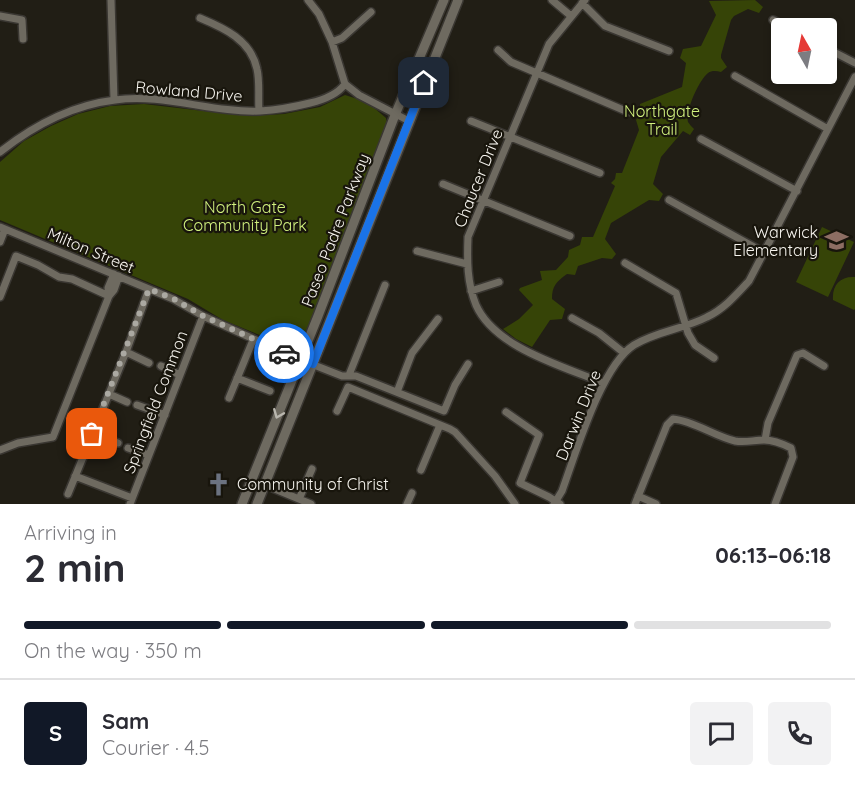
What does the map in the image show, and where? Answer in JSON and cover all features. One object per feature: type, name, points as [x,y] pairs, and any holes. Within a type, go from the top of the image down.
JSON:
[{"type":"main road","name":"Paseo Padre Parkway","points":[[242,504],[395,115],[444,0]]},
{"type":"main road","name":"Paseo Padre Parkway","points":[[258,503],[458,0]]},
{"type":"main road","points":[[258,503],[253,495],[263,452]]},
{"type":"street","points":[[111,0],[114,100]]},
{"type":"street","points":[[308,0],[319,14],[332,42],[345,84],[359,96],[409,121]]},
{"type":"street","points":[[552,0],[571,16]]},
{"type":"street","points":[[583,1],[605,26],[669,51]]},
{"type":"street","name":"Chaucer Drive","points":[[583,1],[549,44],[468,237],[467,264],[471,291],[477,307],[488,323],[506,339],[524,350],[603,383]]},
{"type":"street","points":[[332,42],[342,38],[371,12]]},
{"type":"street","points":[[0,15],[22,20],[23,39]]},
{"type":"street","points":[[200,18],[228,30],[241,41],[252,56],[257,69],[259,111]]},
{"type":"street","points":[[498,50],[511,62],[628,112]]},
{"type":"street","points":[[837,54],[855,63]]},
{"type":"street","points":[[735,76],[828,129]]},
{"type":"street","name":"Darwin Drive","points":[[556,503],[603,383],[624,353],[655,336],[708,317],[735,296],[749,281],[855,77]]},
{"type":"street","name":"Rowland Drive","points":[[0,152],[19,137],[56,117],[114,100],[145,99],[259,111],[321,101],[339,91],[345,84]]},
{"type":"street","points":[[471,121],[600,173]]},
{"type":"street","points":[[701,139],[797,191]]},
{"type":"street","points":[[443,184],[570,236]]},
{"type":"street","points":[[669,200],[763,252]]},
{"type":"street","points":[[0,242],[3,228]]},
{"type":"street","name":"Milton Street","points":[[3,228],[174,299],[203,316],[300,360],[342,376],[350,375],[444,411],[454,385],[468,364]]},
{"type":"street","points":[[417,251],[467,264]]},
{"type":"street","points":[[0,297],[15,256],[59,277],[72,279],[109,296]]},
{"type":"street","points":[[625,263],[676,293],[695,345],[714,358]]},
{"type":"street","points":[[0,450],[18,443],[53,437],[109,296],[108,288],[117,275]]},
{"type":"street","points":[[471,291],[499,282]]},
{"type":"street","points":[[350,375],[385,285]]},
{"type":"street","points":[[68,494],[149,289]]},
{"type":"street","name":"Springfield Common","points":[[75,476],[131,501],[203,316]]},
{"type":"street","points":[[397,392],[412,353],[438,318]]},
{"type":"street","points":[[572,318],[599,333],[624,353]]},
{"type":"street","points":[[229,398],[253,340]]},
{"type":"street","points":[[126,352],[149,363]]},
{"type":"street","points":[[765,440],[768,423],[797,355],[803,353],[824,366]]},
{"type":"street","points":[[161,366],[180,375]]},
{"type":"street","points":[[237,378],[270,391]]},
{"type":"street","points":[[337,411],[348,387],[440,424],[455,432],[495,476],[515,504]]},
{"type":"street","points":[[109,394],[128,402]]},
{"type":"street","points":[[137,405],[165,415]]},
{"type":"street","points":[[506,412],[539,435],[520,483],[549,497],[556,503]]},
{"type":"street","points":[[635,504],[667,425],[673,419],[682,420],[712,434],[738,442],[765,440],[790,448],[793,456],[775,504]]},
{"type":"street","points":[[421,470],[440,424]]},
{"type":"street","points":[[92,434],[118,443]]},
{"type":"street","points":[[128,448],[149,455]]},
{"type":"street","points":[[299,499],[312,469]]},
{"type":"street","points":[[265,485],[311,504]]},
{"type":"street","points":[[407,504],[412,493]]},
{"type":"street","points":[[638,496],[656,504]]},
{"type":"green space","name":"Northgate Trail","points":[[755,0],[763,7],[759,13],[748,9],[731,20],[721,55],[727,67],[721,72],[708,73],[697,89],[688,117],[688,122],[694,129],[690,135],[683,131],[661,157],[653,184],[663,194],[659,201],[649,200],[611,223],[605,239],[616,254],[612,259],[602,258],[578,266],[575,275],[567,274],[557,282],[552,299],[565,309],[562,319],[550,320],[532,347],[516,339],[503,329],[519,319],[533,305],[519,290],[520,288],[542,280],[540,271],[556,270],[568,257],[569,250],[580,245],[582,237],[593,237],[615,186],[611,183],[616,173],[622,173],[639,130],[636,120],[640,114],[640,104],[682,87],[686,63],[680,58],[683,49],[701,46],[716,15],[709,1]]},
{"type":"green space","name":"North Gate Community Park","points":[[345,95],[367,102],[386,118],[388,132],[302,344],[296,348],[223,320],[188,299],[0,220],[0,162],[24,141],[78,114],[110,106],[144,104],[238,115],[284,114],[320,107]]},
{"type":"green space","points":[[822,227],[854,242],[828,297],[796,282]]},
{"type":"green space","points":[[855,277],[854,310],[833,300],[833,295],[838,282],[845,278]]},
{"type":"way so far","points":[[92,434],[149,289],[284,353]]},
{"type":"place","name":"Warwick Elementary","points":[[836,241]]},
{"type":"place","name":"Community of Christ","points":[[219,484]]},
{"type":"route","points":[[284,353],[313,364],[424,83]]}]
